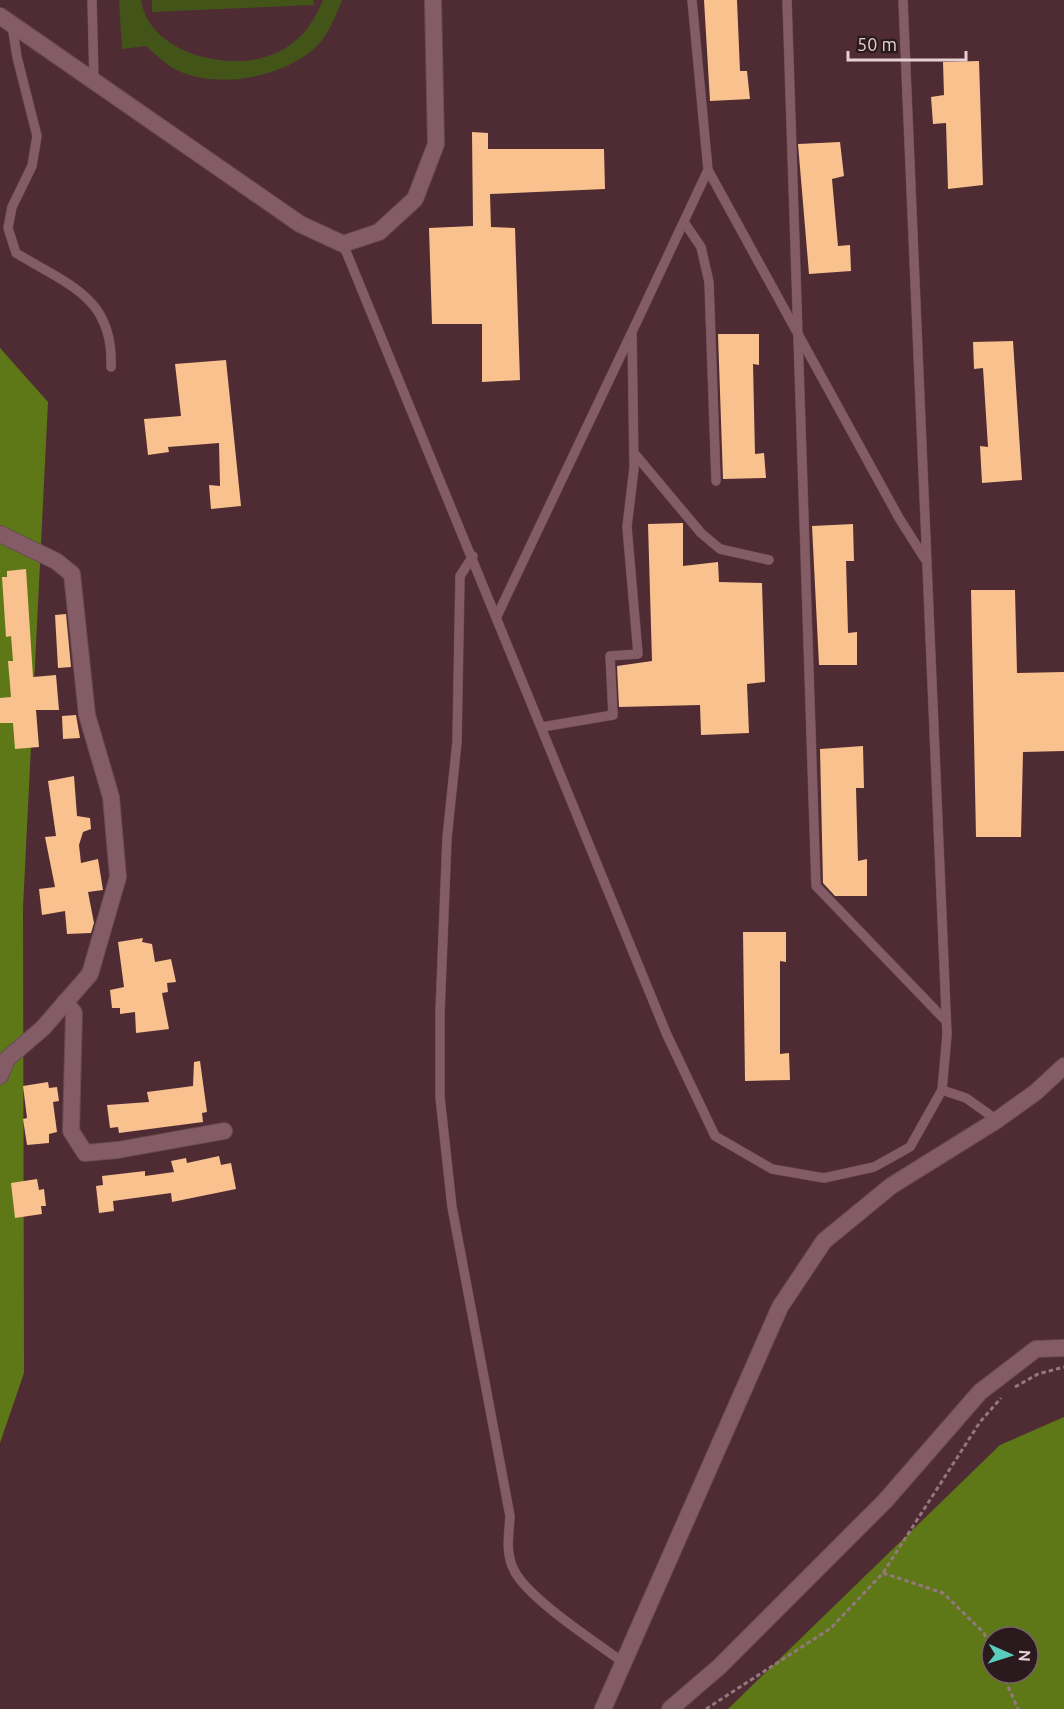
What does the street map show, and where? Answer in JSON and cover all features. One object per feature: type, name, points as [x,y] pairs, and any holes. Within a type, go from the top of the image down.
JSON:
[{"type":"street","points":[[6,20],[300,224],[344,244],[379,232],[415,199],[436,144],[433,0]]},
{"type":"street","points":[[0,534],[57,561],[72,574],[87,715],[111,797],[118,877],[90,974],[43,1028],[7,1059],[0,1076]]},
{"type":"street","points":[[65,1002],[74,1013],[71,1131],[85,1153],[118,1150],[224,1131]]},
{"type":"street","points":[[603,1709],[780,1307],[824,1241],[891,1186],[998,1120],[1064,1066]]},
{"type":"street","points":[[670,1709],[718,1667],[885,1501],[980,1392],[1036,1349],[1064,1348]]},
{"type":"lane","points":[[92,0],[94,81]]},
{"type":"lane","points":[[692,0],[708,170],[898,518],[927,561]]},
{"type":"lane","points":[[787,0],[816,886],[946,1021]]},
{"type":"lane","points":[[344,244],[667,1035],[715,1136],[772,1169],[824,1178],[874,1167],[910,1147],[942,1090],[946,1021],[903,0]]},
{"type":"lane","points":[[6,20],[37,136],[32,166],[12,207],[8,228],[16,253],[85,295],[105,321],[112,342],[111,367]]},
{"type":"lane","points":[[497,616],[708,170]]},
{"type":"lane","points":[[684,222],[701,247],[709,282],[716,481]]},
{"type":"lane","points":[[542,727],[613,715],[610,656],[638,654],[627,527],[634,453],[632,332]]},
{"type":"lane","points":[[634,453],[701,533],[720,549],[769,560]]},
{"type":"lane","points":[[473,556],[460,576],[457,742],[447,838],[440,1012],[440,1097],[452,1207],[510,1515],[508,1554],[514,1572],[533,1593],[624,1663]]},
{"type":"lane","points":[[942,1090],[966,1098],[998,1120]]},
{"type":"path","points":[[1013,1388],[1038,1374],[1064,1367]]},
{"type":"path","points":[[706,1709],[831,1628],[883,1574],[980,1422],[1004,1393]]},
{"type":"path","points":[[883,1574],[943,1593],[980,1629]]},
{"type":"path","points":[[1007,1685],[1018,1709]]},
{"type":"green space","points":[[119,0],[141,0],[148,20],[161,36],[180,48],[224,61],[268,56],[287,47],[309,26],[323,0],[342,0],[324,38],[301,59],[265,74],[225,80],[206,79],[187,74],[171,67],[146,46],[122,49]]},
{"type":"green space","points":[[152,0],[313,0],[314,5],[152,12]]},
{"type":"green space","points":[[0,348],[48,402],[23,908],[24,1373],[0,1443]]},
{"type":"green space","points":[[1064,1417],[1064,1709],[728,1709],[1000,1445]]},
{"type":"building","points":[[704,0],[737,0],[740,71],[747,71],[750,99],[710,101]]},
{"type":"building","points":[[979,61],[983,185],[948,189],[946,123],[933,124],[931,97],[944,95],[943,62]]},
{"type":"building","points":[[472,132],[488,133],[488,149],[604,149],[605,189],[490,194],[491,227],[515,228],[520,380],[482,382],[482,324],[432,324],[429,228],[473,226]]},
{"type":"building","points":[[840,142],[844,176],[832,179],[838,246],[850,245],[851,271],[809,274],[798,144]]},
{"type":"building","points":[[718,334],[759,334],[759,365],[753,364],[755,454],[764,453],[766,478],[723,479]]},
{"type":"building","points":[[1013,341],[1022,480],[982,483],[980,446],[988,447],[983,368],[974,369],[973,342]]},
{"type":"building","points":[[226,360],[241,506],[211,509],[209,485],[220,486],[219,443],[168,447],[169,452],[148,455],[144,419],[181,416],[175,364]]},
{"type":"building","points":[[683,523],[683,566],[718,562],[719,582],[762,583],[765,682],[747,684],[749,733],[701,735],[700,705],[619,707],[617,666],[652,661],[648,524]]},
{"type":"building","points":[[853,524],[854,561],[846,561],[848,633],[857,632],[857,665],[819,665],[812,526]]},
{"type":"building","points":[[26,569],[33,677],[56,675],[59,710],[36,710],[39,747],[15,749],[13,723],[0,723],[0,698],[11,697],[8,661],[13,661],[11,636],[6,637],[2,577],[7,577],[7,571]]},
{"type":"building","points":[[971,590],[1015,590],[1017,673],[1064,672],[1064,751],[1023,752],[1021,837],[976,837]]},
{"type":"building","points":[[66,614],[71,667],[58,668],[55,615]]},
{"type":"building","points":[[76,715],[80,738],[63,739],[62,716]]},
{"type":"building","points":[[863,746],[864,788],[856,788],[858,861],[867,859],[867,896],[835,896],[823,883],[820,749]]},
{"type":"building","points":[[74,776],[77,816],[90,818],[91,829],[83,832],[79,845],[81,863],[98,859],[103,890],[88,892],[94,923],[91,933],[67,934],[65,911],[42,915],[39,889],[55,887],[45,837],[56,836],[48,781]]},
{"type":"building","points":[[743,932],[786,932],[786,962],[780,961],[780,1054],[789,1053],[790,1080],[745,1081]]},
{"type":"building","points":[[143,938],[142,942],[152,944],[155,962],[171,959],[176,982],[167,983],[168,992],[162,993],[169,1029],[136,1033],[135,1012],[120,1014],[120,1008],[112,1008],[110,990],[124,987],[118,942]]},
{"type":"building","points":[[200,1061],[207,1112],[202,1113],[203,1122],[119,1133],[118,1127],[110,1128],[107,1105],[149,1102],[147,1092],[193,1086],[194,1062]]},
{"type":"building","points":[[48,1082],[49,1088],[57,1087],[59,1101],[53,1102],[57,1132],[49,1134],[49,1143],[27,1145],[23,1119],[27,1118],[23,1086]]},
{"type":"building","points":[[219,1156],[221,1165],[231,1163],[236,1189],[172,1202],[171,1193],[113,1201],[114,1211],[99,1213],[96,1186],[103,1185],[102,1176],[145,1171],[145,1176],[174,1172],[171,1161],[186,1158],[187,1163]]},
{"type":"building","points":[[37,1179],[39,1190],[44,1189],[46,1206],[41,1206],[42,1214],[15,1218],[11,1183]]}]
